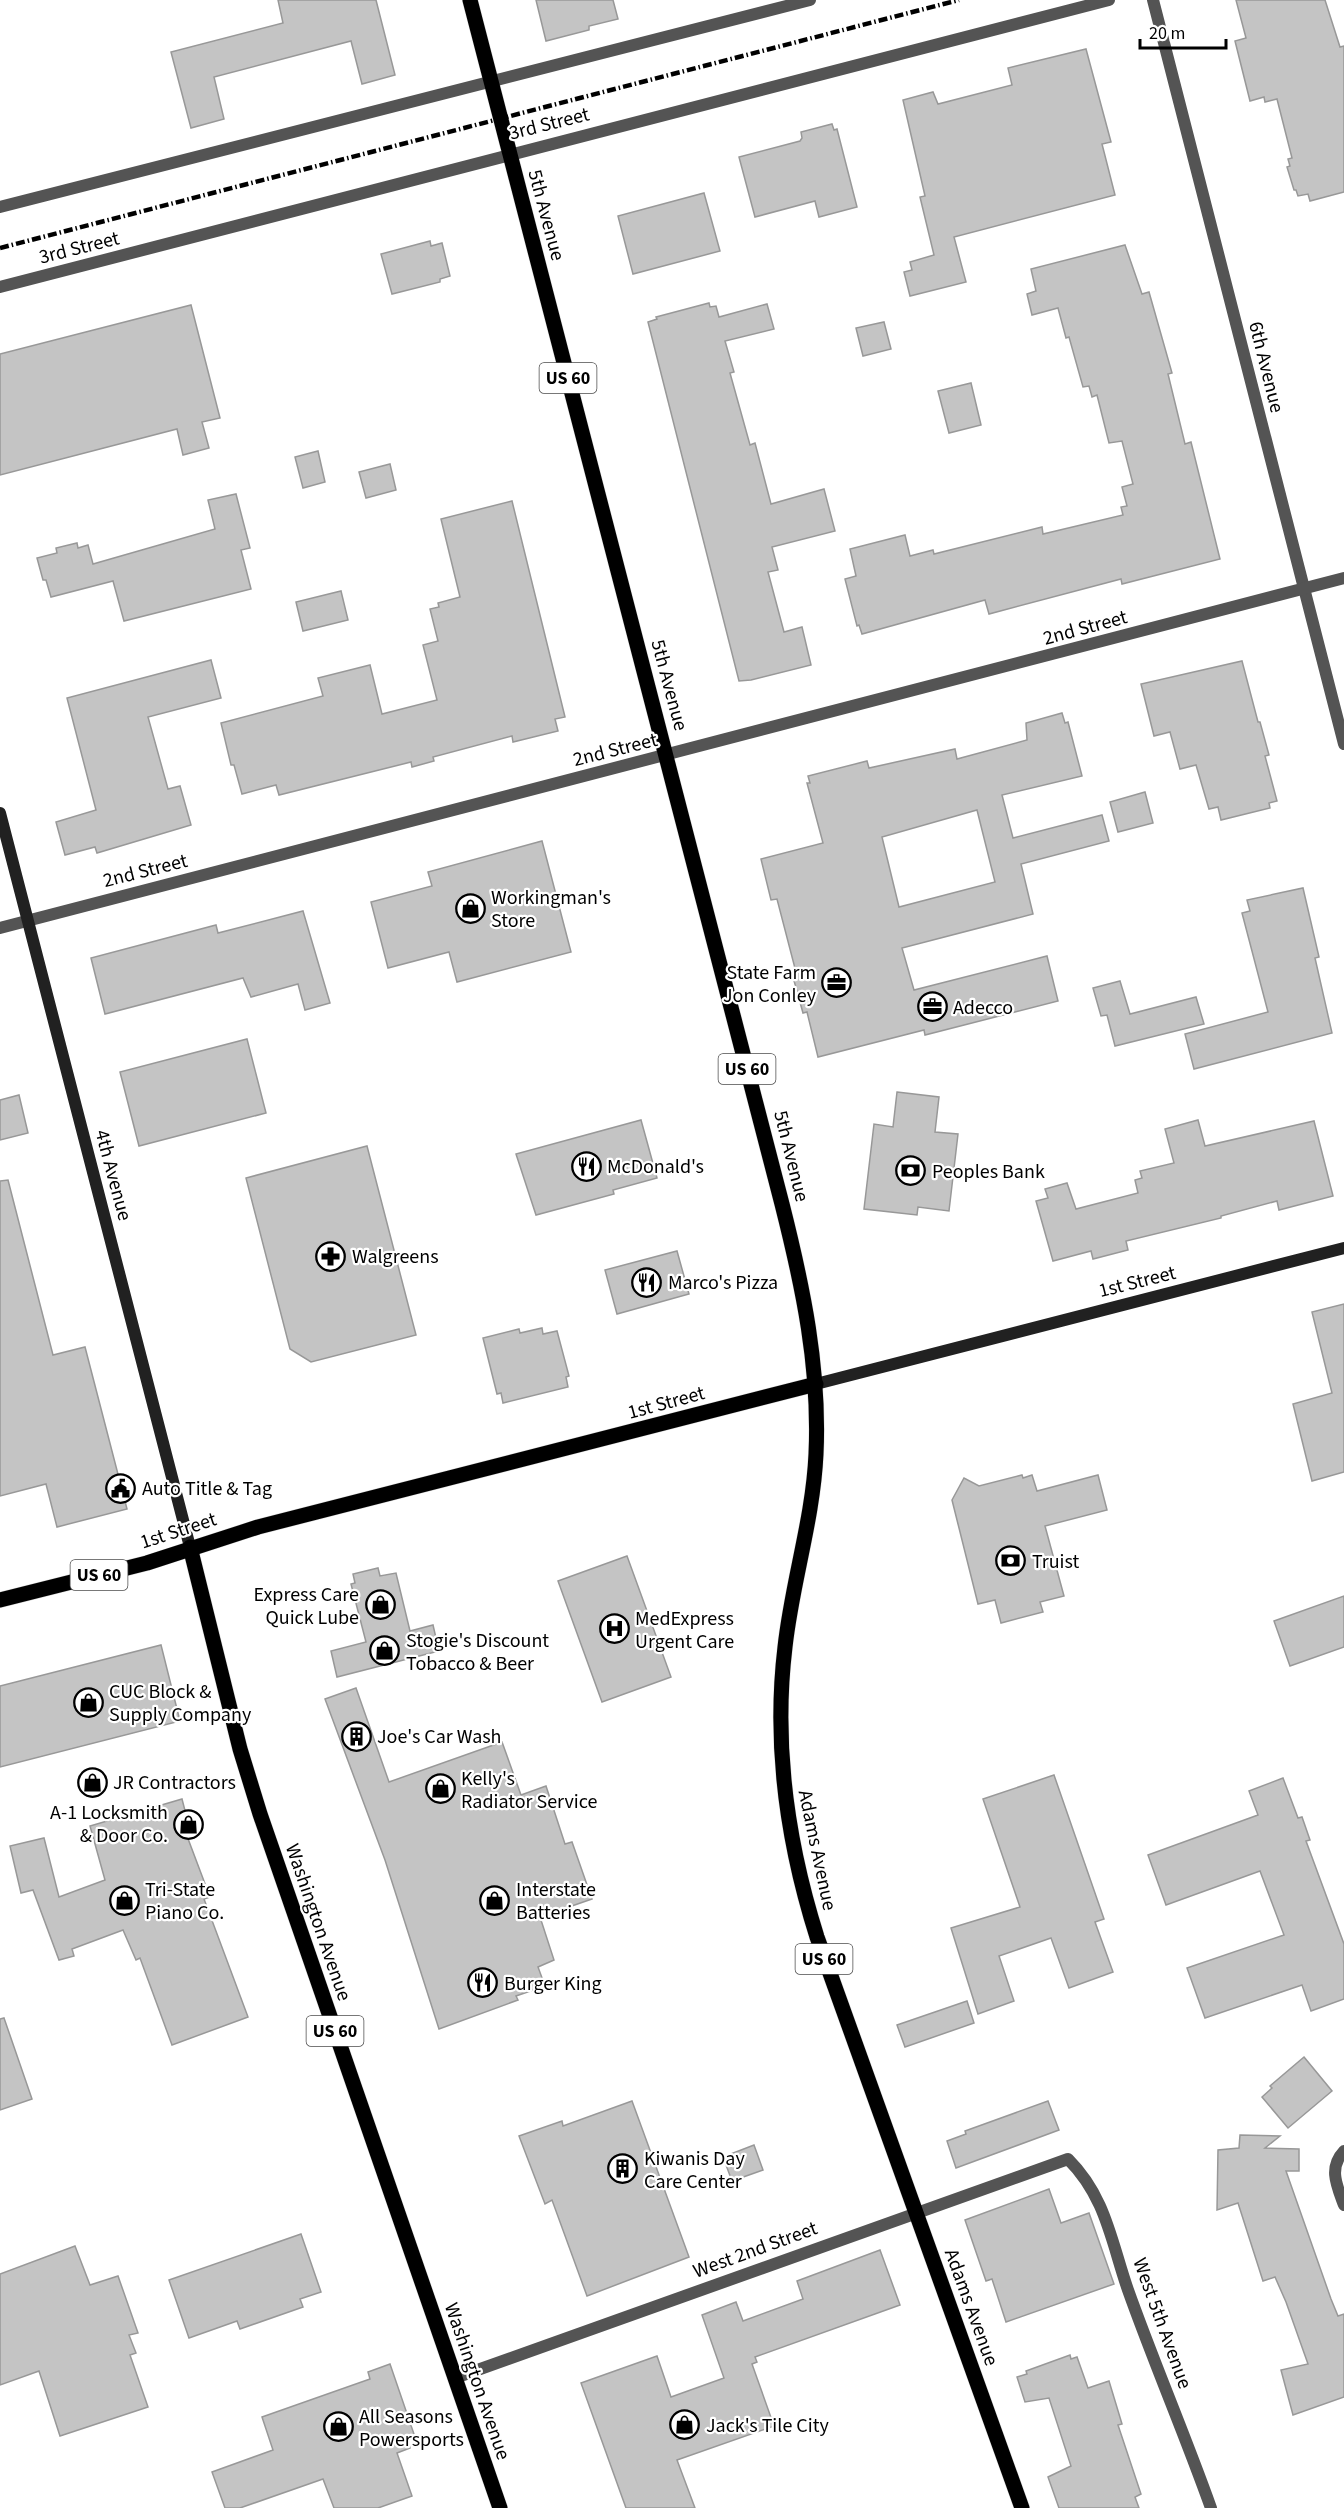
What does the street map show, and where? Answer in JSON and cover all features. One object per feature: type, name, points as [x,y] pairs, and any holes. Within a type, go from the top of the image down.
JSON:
[{"type":"main road","name":"5th Avenue","points":[[470,0],[800,1274],[812,1339],[816,1384]]},
{"type":"main road","name":"4th Avenue","points":[[0,813],[190,1547]]},
{"type":"main road","name":"1st Street","points":[[0,1600],[147,1563],[190,1547],[258,1527],[1344,1248]]},
{"type":"main road","name":"Adams Avenue","points":[[816,1384],[817,1416],[813,1493],[786,1637],[782,1691],[780,1733],[787,1820],[798,1879],[817,1937],[1022,2508]]},
{"type":"main road","name":"Washington Avenue","points":[[190,1547],[240,1749],[260,1814],[500,2508]]},
{"type":"street","points":[[0,207],[810,0]]},
{"type":"street","name":"3rd Street","points":[[0,287],[187,240],[509,153],[1109,0]]},
{"type":"street","name":"6th Avenue","points":[[1153,0],[1344,744]]},
{"type":"street","name":"2nd Street","points":[[0,928],[1344,578]]},
{"type":"street","points":[[1344,2151],[1338,2157],[1334,2174],[1344,2205]]},
{"type":"street","name":"West 2nd Street","points":[[455,2378],[1068,2158]]},
{"type":"street","name":"West 5th Avenue","points":[[1068,2158],[1083,2173],[1096,2195],[1128,2290],[1211,2508]]},
{"type":"building","points":[[278,0],[376,0],[395,75],[362,84],[351,41],[214,77],[224,119],[191,128],[171,52],[283,23]]},
{"type":"building","points":[[536,0],[613,0],[618,19],[589,26],[589,30],[546,41]]},
{"type":"building","points":[[1236,0],[1325,0],[1340,47],[1344,46],[1344,192],[1310,201],[1308,194],[1298,196],[1294,190],[1287,167],[1290,166],[1288,159],[1292,158],[1277,99],[1265,102],[1264,97],[1250,101],[1235,41],[1246,38]]},
{"type":"building","points":[[1086,49],[1111,142],[1102,144],[1115,195],[954,237],[966,282],[910,296],[904,272],[912,270],[910,262],[934,255],[920,197],[925,196],[903,100],[933,92],[938,104],[1012,85],[1008,68]]},
{"type":"building","points":[[832,124],[834,130],[837,129],[857,207],[819,217],[815,201],[755,217],[739,157],[800,141],[801,132]]},
{"type":"building","points":[[704,193],[720,251],[633,274],[618,216]]},
{"type":"building","points":[[430,241],[431,246],[442,243],[450,276],[440,279],[440,282],[392,294],[381,254]]},
{"type":"building","points":[[1125,245],[1142,294],[1149,292],[1172,373],[1168,374],[1185,444],[1191,442],[1220,559],[1122,584],[1121,579],[989,614],[985,600],[862,634],[859,625],[857,626],[845,579],[856,576],[850,549],[905,535],[910,556],[933,550],[934,554],[1042,527],[1043,534],[1123,515],[1121,507],[1127,506],[1122,487],[1133,484],[1122,441],[1109,443],[1097,395],[1092,397],[1089,386],[1083,387],[1058,308],[1032,315],[1027,294],[1036,291],[1031,269]]},
{"type":"building","points":[[709,303],[710,307],[716,306],[719,317],[767,304],[774,329],[725,341],[734,372],[730,373],[750,445],[755,443],[771,504],[824,489],[835,531],[772,547],[778,570],[768,572],[784,632],[802,627],[811,665],[751,680],[739,681],[648,322],[657,319],[656,317]]},
{"type":"building","points":[[191,305],[220,418],[202,422],[209,448],[183,455],[177,429],[0,475],[0,354]]},
{"type":"building","points":[[884,322],[891,349],[863,356],[856,328]]},
{"type":"building","points":[[971,383],[981,425],[949,433],[938,391]]},
{"type":"building","points":[[318,451],[325,482],[303,488],[295,457]]},
{"type":"building","points":[[390,464],[396,490],[366,498],[359,472]]},
{"type":"building","points":[[236,494],[250,548],[241,550],[251,589],[124,621],[113,581],[51,597],[37,558],[57,553],[56,548],[77,543],[78,548],[88,545],[93,564],[215,529],[208,500]]},
{"type":"building","points":[[512,501],[565,717],[555,719],[558,731],[513,742],[512,736],[433,757],[434,761],[412,767],[411,762],[279,795],[276,785],[242,794],[234,765],[231,765],[221,723],[323,696],[318,678],[370,665],[382,714],[437,700],[423,645],[438,641],[430,609],[439,607],[438,603],[460,597],[441,519]]},
{"type":"building","points":[[341,591],[348,620],[303,631],[296,602]]},
{"type":"building","points":[[211,660],[221,698],[148,717],[168,789],[180,786],[191,825],[97,853],[95,847],[65,855],[56,822],[96,810],[67,698]]},
{"type":"building","points":[[1242,661],[1269,755],[1265,756],[1277,801],[1269,803],[1270,808],[1221,820],[1218,807],[1209,809],[1196,765],[1180,769],[1170,732],[1154,736],[1141,684]]},
{"type":"building","points":[[1062,713],[1065,723],[1068,722],[1082,776],[1002,795],[1013,838],[1102,815],[1109,841],[1021,864],[1033,914],[902,948],[914,990],[1047,956],[1058,1001],[925,1035],[924,1030],[818,1057],[807,1012],[803,1013],[793,977],[797,976],[777,899],[771,900],[761,859],[823,843],[807,783],[810,783],[808,776],[867,761],[869,768],[955,749],[957,759],[1027,740],[1026,723]],"holes":[[[977,810],[995,882],[899,907],[882,837]]]},
{"type":"building","points":[[1145,792],[1153,823],[1118,832],[1110,802]]},
{"type":"building","name":"Workingman's Store","points":[[542,841],[571,952],[457,982],[449,952],[388,968],[371,902],[432,886],[428,872]]},
{"type":"building","points":[[1303,888],[1319,957],[1315,958],[1332,1033],[1194,1069],[1185,1034],[1268,1012],[1242,913],[1250,911],[1247,900]]},
{"type":"building","points":[[303,911],[330,1003],[305,1010],[298,984],[251,997],[243,978],[105,1014],[91,958],[216,925],[218,933]]},
{"type":"building","points":[[1120,981],[1130,1014],[1196,997],[1204,1024],[1115,1046],[1107,1015],[1101,1016],[1093,988]]},
{"type":"building","points":[[247,1039],[266,1113],[139,1146],[120,1072]]},
{"type":"building","name":"Peoples Bank","points":[[897,1092],[939,1097],[935,1132],[958,1134],[949,1211],[918,1207],[917,1215],[864,1209],[874,1124],[893,1127]]},
{"type":"building","points":[[19,1095],[28,1133],[0,1140],[0,1100]]},
{"type":"building","name":"McDonald's","points":[[641,1120],[657,1178],[613,1190],[614,1194],[536,1215],[516,1154]]},
{"type":"building","points":[[1198,1120],[1205,1146],[1314,1121],[1333,1196],[1279,1210],[1277,1201],[1221,1216],[1221,1218],[1126,1241],[1128,1250],[1093,1259],[1091,1251],[1053,1261],[1036,1201],[1048,1198],[1045,1189],[1067,1183],[1076,1209],[1138,1193],[1135,1180],[1142,1178],[1140,1171],[1174,1163],[1165,1129]]},
{"type":"building","name":"Walgreens","points":[[367,1146],[416,1335],[311,1362],[290,1349],[246,1178]]},
{"type":"building","points":[[8,1180],[53,1355],[85,1347],[127,1509],[57,1527],[46,1484],[0,1496],[0,1181]]},
{"type":"building","name":"Marco's Pizza","points":[[677,1251],[689,1294],[617,1314],[605,1270]]},
{"type":"building","points":[[1344,1304],[1344,1472],[1312,1481],[1293,1404],[1332,1393],[1312,1312]]},
{"type":"building","points":[[542,1328],[543,1334],[557,1331],[569,1376],[566,1377],[568,1387],[503,1403],[501,1393],[497,1394],[483,1338],[519,1329],[520,1333]]},
{"type":"building","name":"Truist","points":[[1022,1475],[1023,1478],[1032,1475],[1037,1491],[1098,1475],[1107,1510],[1045,1526],[1064,1596],[1040,1602],[1043,1612],[1001,1623],[995,1600],[978,1604],[952,1500],[964,1478],[979,1486]]},
{"type":"building","name":"MedExpress Urgent Care","points":[[627,1556],[671,1677],[602,1702],[558,1581]]},
{"type":"building","points":[[378,1568],[380,1576],[396,1573],[410,1631],[433,1625],[439,1651],[337,1677],[331,1651],[366,1642],[351,1584],[355,1583],[353,1574]]},
{"type":"building","points":[[1344,1596],[1344,1647],[1290,1666],[1274,1621]]},
{"type":"building","name":"CUC Block & Supply Company","points":[[161,1645],[180,1721],[0,1767],[0,1686]]},
{"type":"building","points":[[356,1688],[389,1782],[502,1742],[521,1795],[546,1786],[565,1844],[572,1842],[592,1899],[540,1917],[554,1960],[538,1967],[545,1986],[516,1996],[518,2000],[439,2029],[385,1860],[325,1699]]},
{"type":"building","points":[[1054,1775],[1104,1919],[1095,1922],[1113,1972],[1069,1988],[1051,1938],[999,1956],[1014,2001],[978,2014],[951,1928],[1020,1907],[983,1799]]},
{"type":"building","points":[[1283,1778],[1298,1818],[1302,1817],[1310,1840],[1306,1841],[1344,1944],[1344,1999],[1311,2011],[1302,1985],[1205,2018],[1187,1968],[1284,1935],[1260,1871],[1166,1905],[1148,1855],[1258,1815],[1249,1791]]},
{"type":"building","points":[[182,1799],[191,1834],[187,1836],[210,1897],[204,1899],[248,2017],[172,2045],[140,1958],[136,1960],[123,1930],[72,1949],[74,1956],[59,1960],[33,1890],[21,1893],[10,1846],[44,1838],[59,1897],[105,1880],[90,1826]]},
{"type":"building","points":[[967,2001],[974,2023],[905,2047],[897,2025]]},
{"type":"building","points":[[4,2018],[32,2099],[0,2110],[0,2019]]},
{"type":"building","points":[[1304,2057],[1332,2091],[1288,2128],[1262,2097],[1272,2088],[1270,2086]]},
{"type":"building","name":"Kiwanis Day Care Center","points":[[632,2101],[689,2257],[587,2296],[552,2200],[545,2204],[519,2136],[562,2121],[563,2126]]},
{"type":"building","points":[[1048,2101],[1059,2130],[956,2168],[947,2141],[966,2134],[965,2131]]},
{"type":"building","points":[[1240,2135],[1280,2136],[1265,2148],[1299,2149],[1299,2171],[1286,2171],[1331,2299],[1338,2316],[1344,2314],[1344,2397],[1293,2415],[1281,2370],[1308,2364],[1286,2302],[1275,2277],[1263,2281],[1238,2203],[1217,2210],[1218,2150],[1239,2148]]},
{"type":"building","points":[[754,2145],[763,2170],[732,2181],[723,2157]]},
{"type":"building","points":[[1049,2189],[1061,2223],[1089,2213],[1114,2284],[1006,2322],[992,2279],[986,2281],[965,2220]]},
{"type":"building","points":[[301,2234],[321,2292],[300,2299],[303,2307],[240,2329],[237,2321],[189,2338],[169,2280]]},
{"type":"building","points":[[75,2246],[90,2285],[118,2276],[138,2333],[129,2335],[136,2353],[130,2355],[148,2407],[60,2436],[39,2371],[0,2385],[0,2274]]},
{"type":"building","points":[[880,2250],[900,2305],[755,2357],[757,2362],[752,2364],[774,2426],[677,2460],[695,2508],[626,2508],[581,2383],[657,2356],[671,2397],[724,2378],[702,2315],[736,2302],[743,2321],[803,2299],[797,2281]]},
{"type":"building","points":[[1070,2355],[1071,2359],[1077,2357],[1088,2388],[1109,2381],[1122,2424],[1118,2425],[1141,2494],[1135,2497],[1139,2508],[1059,2508],[1048,2477],[1071,2466],[1049,2398],[1025,2402],[1017,2377],[1027,2374],[1026,2371]]},
{"type":"building","name":"All Seasons Powersports","points":[[390,2364],[415,2437],[408,2440],[410,2448],[397,2453],[412,2496],[378,2508],[334,2508],[323,2479],[240,2508],[225,2508],[212,2472],[273,2450],[262,2417],[370,2379],[368,2372]]},
{"type":"railway","points":[[0,248],[959,0]]},
{"type":"place","name":"Workingman's Store","points":[[470,908]]},
{"type":"place","name":"State Farm Jon Conley","points":[[837,983]]},
{"type":"place","name":"Adecco","points":[[932,1007]]},
{"type":"place","name":"McDonald's","points":[[586,1166]]},
{"type":"place","name":"Peoples Bank","points":[[911,1171]]},
{"type":"place","name":"Walgreens","points":[[331,1256]]},
{"type":"place","name":"Marco's Pizza","points":[[647,1282]]},
{"type":"place","name":"Auto Title & Tag","points":[[121,1488]]},
{"type":"place","name":"Truist","points":[[1011,1561]]},
{"type":"place","name":"Express Care Quick Lube","points":[[380,1605]]},
{"type":"place","name":"MedExpress Urgent Care","points":[[614,1629]]},
{"type":"place","name":"Stogie's Discount Tobacco & Beer","points":[[385,1651]]},
{"type":"place","name":"CUC Block & Supply Company","points":[[88,1703]]},
{"type":"place","name":"Joe's Car Wash","points":[[356,1736]]},
{"type":"place","name":"JR Contractors","points":[[92,1782]]},
{"type":"place","name":"Kelly's Radiator Service","points":[[440,1789]]},
{"type":"place","name":"A-1 Locksmith & Door Co.","points":[[189,1824]]},
{"type":"place","name":"Tri-State Piano Co.","points":[[124,1901]]},
{"type":"place","name":"Interstate Batteries","points":[[495,1901]]},
{"type":"place","name":"Burger King","points":[[483,1983]]},
{"type":"place","name":"Kiwanis Day Care Center","points":[[623,2169]]},
{"type":"place","name":"Jack's Tile City","points":[[685,2425]]},
{"type":"place","name":"All Seasons Powersports","points":[[338,2427]]}]
